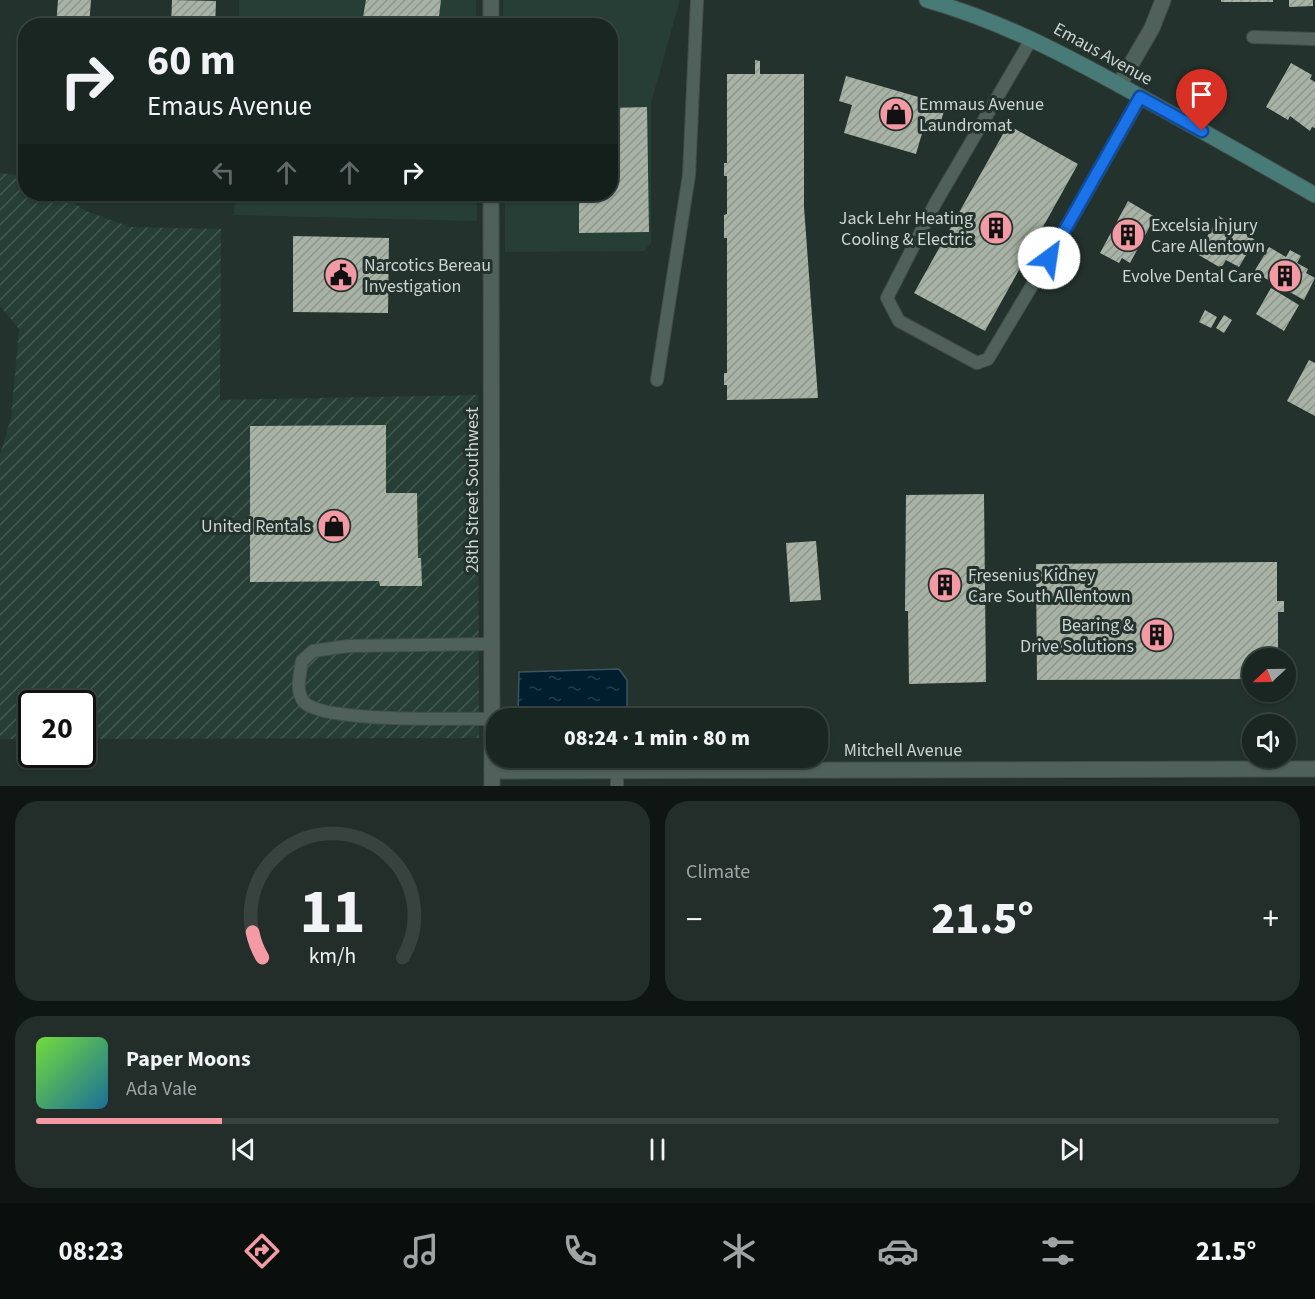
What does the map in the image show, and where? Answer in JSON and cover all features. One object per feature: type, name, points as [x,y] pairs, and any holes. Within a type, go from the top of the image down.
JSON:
[{"type":"main road","name":"Emaus Avenue","points":[[927,0],[960,9],[1032,38],[1315,195]]},
{"type":"street","points":[[491,0],[491,18]]},
{"type":"street","points":[[1119,85],[1152,28],[1163,0]]},
{"type":"street","name":"28th Street Southwest","points":[[491,201],[491,708]]},
{"type":"street","name":"Mitchell Avenue","points":[[492,778],[1315,769]]},
{"type":"lane","points":[[657,380],[689,175],[697,0]]},
{"type":"lane","points":[[1253,37],[1315,39]]},
{"type":"lane","points":[[1032,38],[936,202],[887,298],[899,321],[977,363],[988,359],[1140,97]]},
{"type":"lane","points":[[486,719],[326,712],[313,708],[303,700],[300,683],[302,661],[313,651],[348,646],[492,644]]},
{"type":"shaded area","points":[[239,0],[476,0],[476,18],[239,18]]},
{"type":"shaded area","points":[[503,0],[680,0],[651,103],[651,243],[644,251],[505,252],[505,201],[618,201],[618,18],[503,18]]},
{"type":"shaded area","points":[[0,173],[18,175],[18,201],[71,201],[86,211],[130,227],[221,229],[220,400],[478,395],[479,738],[96,739],[96,690],[18,690],[18,739],[0,739],[0,455],[11,418],[19,329],[0,306]]},
{"type":"shaded area","points":[[235,201],[477,201],[477,221],[234,215]]},
{"type":"water","points":[[619,669],[627,680],[627,708],[518,708],[519,672]]},
{"type":"building","points":[[58,0],[91,0],[90,18],[57,18]]},
{"type":"building","points":[[172,0],[216,1],[215,18],[171,18]]},
{"type":"building","points":[[366,0],[441,0],[439,18],[363,18]]},
{"type":"building","points":[[1221,0],[1273,0],[1273,2],[1221,2]]},
{"type":"building","points":[[1289,0],[1313,0],[1313,6],[1289,7]]},
{"type":"building","points":[[755,60],[760,61],[760,74],[804,74],[804,207],[818,398],[727,400],[727,385],[724,385],[724,373],[727,373],[727,238],[724,238],[724,215],[727,214],[727,176],[724,176],[724,163],[727,163],[727,74],[755,74]]},
{"type":"building","points":[[1291,63],[1312,75],[1310,79],[1315,82],[1315,128],[1312,127],[1310,131],[1290,116],[1288,120],[1266,107]]},
{"type":"building","name":"Emmaus Avenue Laundromat","points":[[846,76],[946,105],[939,127],[925,123],[916,154],[844,133],[852,105],[839,101]]},
{"type":"building","points":[[647,107],[649,232],[579,233],[579,201],[618,201],[618,108]]},
{"type":"building","name":"Jack Lehr Heating Cooling & Electric","points":[[1008,125],[1078,164],[985,331],[914,293]]},
{"type":"building","name":"Excelsia Injury Care Allentown","points":[[1128,201],[1155,217],[1130,263],[1122,258],[1119,263],[1100,253]]},
{"type":"building","points":[[1219,216],[1255,240],[1239,267],[1226,260],[1221,268],[1197,254]]},
{"type":"building","name":"Narcotics Bereau Investigation","points":[[293,236],[389,238],[388,313],[293,312]]},
{"type":"building","name":"Evolve Dental Care","points":[[1269,247],[1286,257],[1290,250],[1301,256],[1297,263],[1308,269],[1306,273],[1315,278],[1304,300],[1254,272]]},
{"type":"building","points":[[1271,288],[1299,305],[1284,331],[1256,314]]},
{"type":"building","points":[[1205,310],[1217,317],[1211,328],[1199,322]]},
{"type":"building","points":[[1224,315],[1232,320],[1224,333],[1216,328]]},
{"type":"building","points":[[1309,360],[1315,363],[1315,416],[1287,401]]},
{"type":"building","name":"United Rentals","points":[[386,425],[386,493],[417,493],[418,558],[421,558],[422,586],[380,586],[379,581],[250,582],[250,426]]},
{"type":"building","name":"Fresenius Kidney Care South Allentown","points":[[984,494],[986,682],[909,684],[908,611],[905,611],[906,495]]},
{"type":"building","points":[[816,541],[821,600],[790,602],[786,543]]},
{"type":"building","name":"Bearing & Drive Solutions","points":[[1277,562],[1277,601],[1284,601],[1284,612],[1278,612],[1278,648],[1242,648],[1242,679],[1037,680],[1036,564]]},
{"type":"place","name":"Emmaus Avenue Laundromat","points":[[896,114]]},
{"type":"place","name":"Jack Lehr Heating Cooling & Electric","points":[[996,228]]},
{"type":"place","name":"Excelsia Injury Care Allentown","points":[[1128,235]]},
{"type":"place","name":"Narcotics Bereau Investigation","points":[[341,275]]},
{"type":"place","name":"Evolve Dental Care","points":[[1285,276]]},
{"type":"place","name":"United Rentals","points":[[334,526]]},
{"type":"place","name":"Fresenius Kidney Care South Allentown","points":[[945,585]]},
{"type":"place","name":"Bearing & Drive Solutions","points":[[1157,635]]},
{"type":"route","points":[[1049,258],[1140,97],[1202,131]]}]
